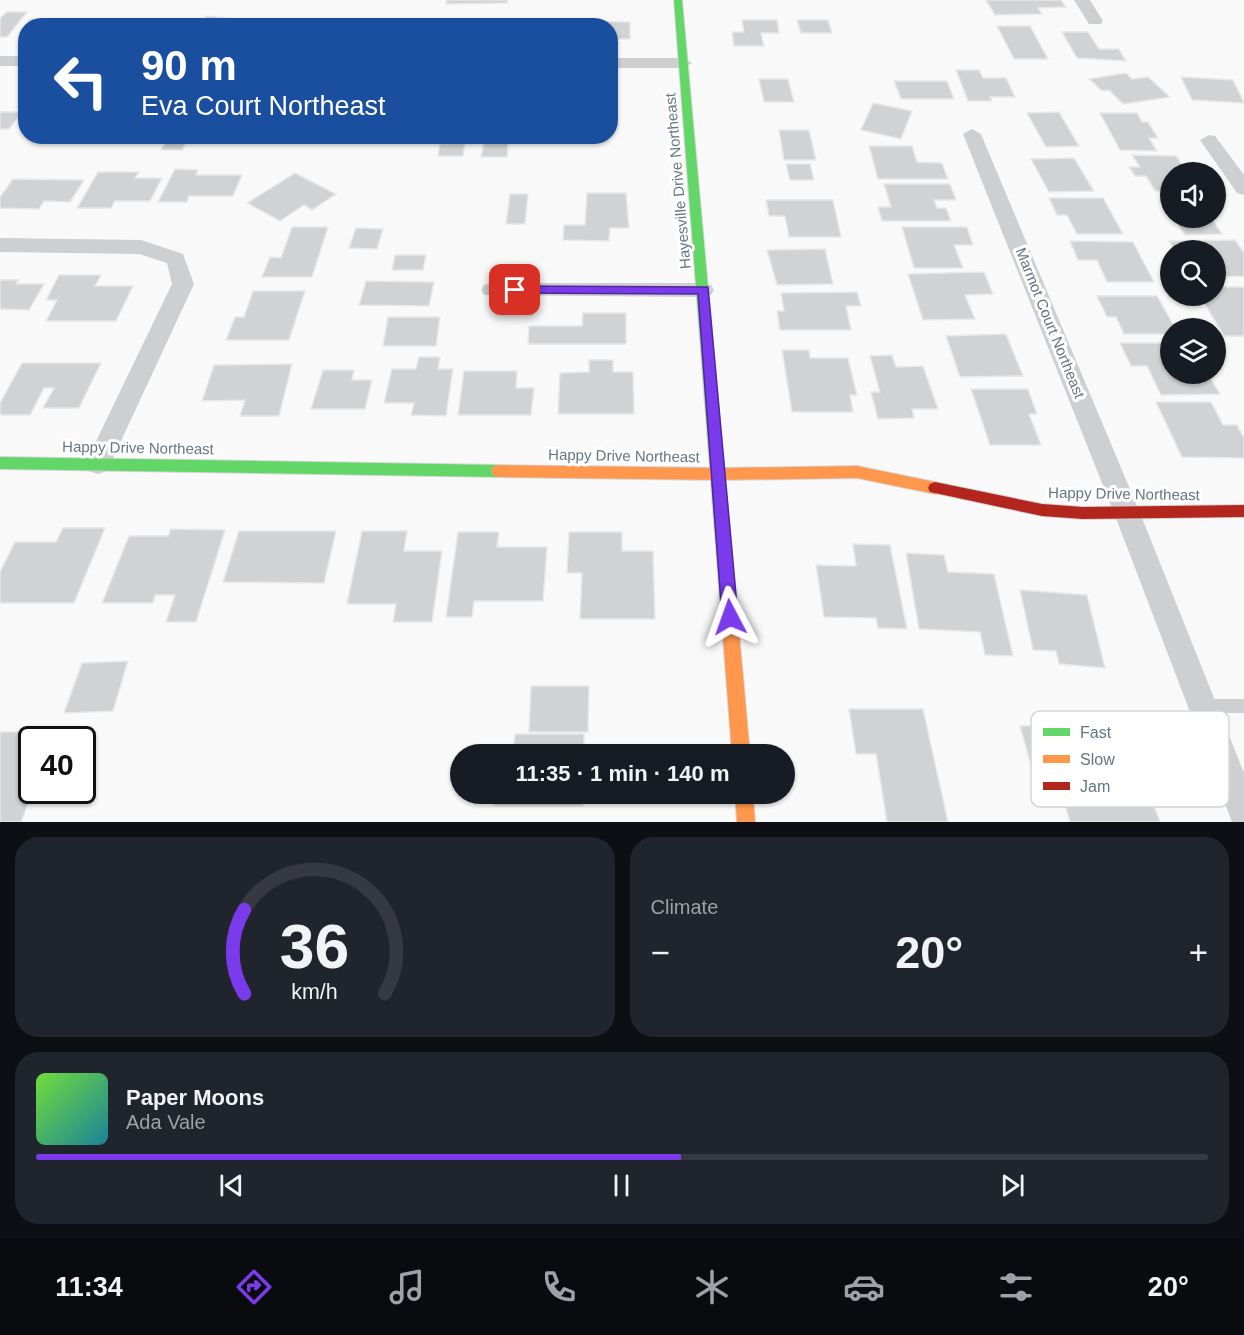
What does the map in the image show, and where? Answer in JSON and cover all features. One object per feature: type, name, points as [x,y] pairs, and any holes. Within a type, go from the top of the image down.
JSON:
[{"type":"street","name":"Hayesville Drive Northeast","points":[[678,0],[740,744]]},
{"type":"street","points":[[1082,0],[1095,21]]},
{"type":"street","points":[[0,61],[18,61]]},
{"type":"street","points":[[618,63],[684,63]]},
{"type":"street","name":"Marmot Court Northeast","points":[[972,134],[1127,513],[1202,711]]},
{"type":"street","points":[[1209,140],[1244,189]]},
{"type":"street","points":[[0,245],[141,247],[176,259],[183,284],[99,464]]},
{"type":"street","points":[[492,290],[703,290]]},
{"type":"street","name":"Happy Drive Northeast","points":[[0,464],[719,474],[857,472],[1042,510],[1127,513],[1244,511]]},
{"type":"street","name":"Marmot Court Northeast","points":[[1229,776],[1244,812]]},
{"type":"street","points":[[745,804],[746,822]]},
{"type":"lane","points":[[1200,706],[1244,706]]},
{"type":"building","points":[[447,0],[508,0],[507,3],[446,4]]},
{"type":"building","points":[[986,0],[1061,0],[1066,7],[1038,8],[1042,14],[995,15]]},
{"type":"building","points":[[7,12],[27,12],[22,18],[18,18],[18,23],[7,37],[0,37],[0,18]]},
{"type":"building","points":[[742,20],[777,20],[779,33],[761,33],[764,46],[734,46],[732,32],[744,32]]},
{"type":"building","points":[[797,20],[828,20],[832,33],[801,33]]},
{"type":"building","points":[[618,22],[630,22],[630,39],[618,39]]},
{"type":"building","points":[[997,26],[1030,26],[1048,59],[1014,59]]},
{"type":"building","points":[[1062,32],[1088,32],[1099,49],[1119,49],[1126,61],[1077,58]]},
{"type":"building","points":[[956,70],[979,70],[983,78],[1006,78],[1015,97],[990,97],[992,101],[968,101]]},
{"type":"building","points":[[1126,73],[1132,79],[1148,77],[1170,97],[1123,104],[1109,90],[1102,91],[1089,79]]},
{"type":"building","points":[[1181,77],[1233,80],[1244,103],[1192,100]]},
{"type":"building","points":[[759,79],[788,79],[794,102],[764,102]]},
{"type":"building","points":[[894,81],[947,81],[954,99],[901,99]]},
{"type":"building","points":[[873,103],[912,111],[901,139],[861,130]]},
{"type":"building","points":[[0,112],[18,112],[18,117],[9,129],[0,129]]},
{"type":"building","points":[[1059,112],[1079,146],[1046,147],[1027,113]]},
{"type":"building","points":[[1100,113],[1137,113],[1142,122],[1148,122],[1158,138],[1149,138],[1157,151],[1120,150]]},
{"type":"building","points":[[779,130],[809,130],[816,160],[784,160]]},
{"type":"building","points":[[164,144],[185,144],[182,150],[161,150]]},
{"type":"building","points":[[440,144],[465,144],[463,156],[438,156]]},
{"type":"building","points":[[484,144],[508,144],[507,157],[481,157]]},
{"type":"building","points":[[869,146],[912,146],[917,162],[942,163],[948,179],[878,179]]},
{"type":"building","points":[[1132,155],[1176,156],[1180,162],[1160,162],[1160,191],[1155,191],[1146,176],[1135,176],[1129,167],[1140,167]]},
{"type":"building","points":[[1074,158],[1094,191],[1049,192],[1031,159]]},
{"type":"building","points":[[786,164],[810,164],[814,180],[790,180]]},
{"type":"building","points":[[175,169],[198,170],[196,175],[242,175],[233,196],[189,196],[187,202],[158,202]]},
{"type":"building","points":[[98,172],[139,172],[135,178],[162,178],[150,201],[115,201],[111,208],[77,208]]},
{"type":"building","points":[[295,173],[336,194],[312,210],[304,205],[280,221],[247,203]]},
{"type":"building","points":[[13,179],[84,180],[70,202],[44,201],[39,209],[0,208],[0,197]]},
{"type":"building","points":[[884,184],[950,184],[956,200],[934,200],[937,208],[946,208],[951,221],[882,221],[878,207],[891,207]]},
{"type":"building","points":[[587,193],[626,193],[629,228],[610,228],[609,241],[563,240],[564,225],[585,225]]},
{"type":"building","points":[[510,194],[528,194],[525,224],[506,224]]},
{"type":"building","points":[[1049,198],[1103,198],[1123,234],[1077,234],[1067,215],[1057,215]]},
{"type":"building","points":[[766,200],[833,200],[841,237],[789,237],[785,216],[769,216]]},
{"type":"building","points":[[292,227],[328,227],[312,277],[262,277],[270,257],[281,258]]},
{"type":"building","points":[[902,227],[967,227],[973,245],[954,245],[963,268],[914,268]]},
{"type":"building","points":[[356,228],[383,229],[377,249],[349,248]]},
{"type":"building","points":[[1180,228],[1218,228],[1222,234],[1185,235]]},
{"type":"building","points":[[1226,240],[1235,240],[1244,253],[1244,276],[1226,277]]},
{"type":"building","points":[[1070,241],[1133,242],[1154,282],[1107,282],[1097,260],[1078,260]]},
{"type":"building","points":[[825,249],[833,284],[777,285],[767,250]]},
{"type":"building","points":[[395,255],[426,255],[423,270],[392,270]]},
{"type":"building","points":[[984,272],[993,294],[965,295],[975,319],[923,320],[908,274]]},
{"type":"building","points":[[59,275],[101,275],[95,286],[133,286],[116,321],[46,321],[57,300],[46,300]]},
{"type":"building","points":[[0,280],[19,280],[16,284],[44,284],[29,310],[0,309]]},
{"type":"building","points":[[366,281],[434,282],[429,306],[359,305]]},
{"type":"building","points":[[1226,287],[1244,287],[1244,336],[1226,336],[1226,318],[1213,318],[1206,306],[1226,306]]},
{"type":"building","points":[[253,291],[305,291],[289,340],[226,340],[235,317],[244,317]]},
{"type":"building","points":[[857,292],[861,306],[846,306],[851,330],[780,330],[777,311],[784,311],[781,293]]},
{"type":"building","points":[[1097,296],[1157,296],[1160,306],[1163,306],[1169,318],[1160,318],[1160,334],[1124,334],[1116,317],[1107,317]]},
{"type":"building","points":[[583,313],[626,313],[626,344],[528,344],[529,326],[582,326]]},
{"type":"building","points":[[388,317],[440,317],[436,346],[383,346]]},
{"type":"building","points":[[1006,334],[1023,376],[960,377],[946,336]]},
{"type":"building","points":[[1120,343],[1160,343],[1160,384],[1214,384],[1220,394],[1161,395],[1147,366],[1131,366]]},
{"type":"building","points":[[782,350],[809,350],[810,358],[848,358],[857,395],[850,395],[853,412],[792,412]]},
{"type":"building","points":[[892,355],[896,367],[923,366],[938,409],[912,409],[914,418],[878,419],[871,392],[880,392],[870,356]]},
{"type":"building","points":[[419,357],[440,357],[438,369],[453,369],[446,416],[411,415],[414,403],[384,403],[392,369],[416,369]]},
{"type":"building","points":[[589,360],[613,360],[613,372],[633,372],[634,414],[558,414],[560,373],[589,372]]},
{"type":"building","points":[[22,363],[101,363],[79,408],[43,408],[54,388],[44,388],[30,415],[0,415],[0,403]]},
{"type":"building","points":[[292,364],[279,416],[240,416],[245,400],[202,401],[214,365]]},
{"type":"building","points":[[323,370],[354,370],[352,380],[372,380],[365,409],[311,409]]},
{"type":"building","points":[[464,371],[517,371],[516,388],[534,388],[531,415],[458,415]]},
{"type":"building","points":[[971,389],[1028,389],[1037,414],[1029,414],[1041,445],[990,445]]},
{"type":"building","points":[[1156,402],[1211,402],[1223,425],[1237,425],[1244,438],[1244,458],[1182,457]]},
{"type":"building","points":[[63,528],[105,528],[74,603],[0,603],[0,572],[15,542],[56,542]]},
{"type":"building","points":[[171,529],[225,530],[196,622],[166,622],[175,595],[155,595],[153,603],[102,603],[129,536],[168,536]]},
{"type":"building","points":[[239,531],[336,531],[324,583],[223,582]]},
{"type":"building","points":[[362,531],[407,531],[404,551],[442,551],[432,622],[393,622],[396,604],[347,604]]},
{"type":"building","points":[[458,532],[499,532],[497,547],[547,547],[543,601],[474,601],[472,617],[446,617]]},
{"type":"building","points":[[569,532],[622,532],[622,551],[653,551],[655,619],[580,619],[582,573],[567,573]]},
{"type":"building","points":[[853,544],[890,545],[907,629],[878,628],[876,618],[824,617],[816,565],[856,566]]},
{"type":"building","points":[[906,553],[944,555],[948,572],[994,574],[1013,656],[985,655],[980,632],[919,629]]},
{"type":"building","points":[[1020,590],[1087,595],[1105,668],[1059,664],[1056,651],[1033,650]]},
{"type":"building","points":[[128,661],[113,711],[64,713],[82,663]]},
{"type":"building","points":[[531,686],[589,686],[588,732],[529,732]]},
{"type":"building","points":[[849,709],[923,709],[948,822],[887,822],[876,754],[856,754]]},
{"type":"building","points":[[1020,726],[1031,726],[1031,765]]},
{"type":"building","points":[[0,732],[18,732],[18,804],[28,804],[21,822],[0,822]]},
{"type":"building","points":[[515,734],[584,734],[584,744],[514,744]]},
{"type":"building","points":[[493,804],[583,804],[583,806],[493,806]]},
{"type":"building","points":[[1066,807],[1155,807],[1160,822],[1070,822]]},
{"type":"traffic: fast","points":[[678,0],[728,599]]},
{"type":"traffic: fast","points":[[0,463],[498,471]]},
{"type":"traffic: slow","points":[[498,471],[719,474],[857,472],[935,488]]},
{"type":"traffic: slow","points":[[728,599],[740,744]]},
{"type":"traffic: slow","points":[[745,804],[746,822]]},
{"type":"traffic: jam","points":[[935,488],[1042,510],[1083,513],[1244,511]]},
{"type":"route","points":[[515,290],[703,290],[730,617]]}]
